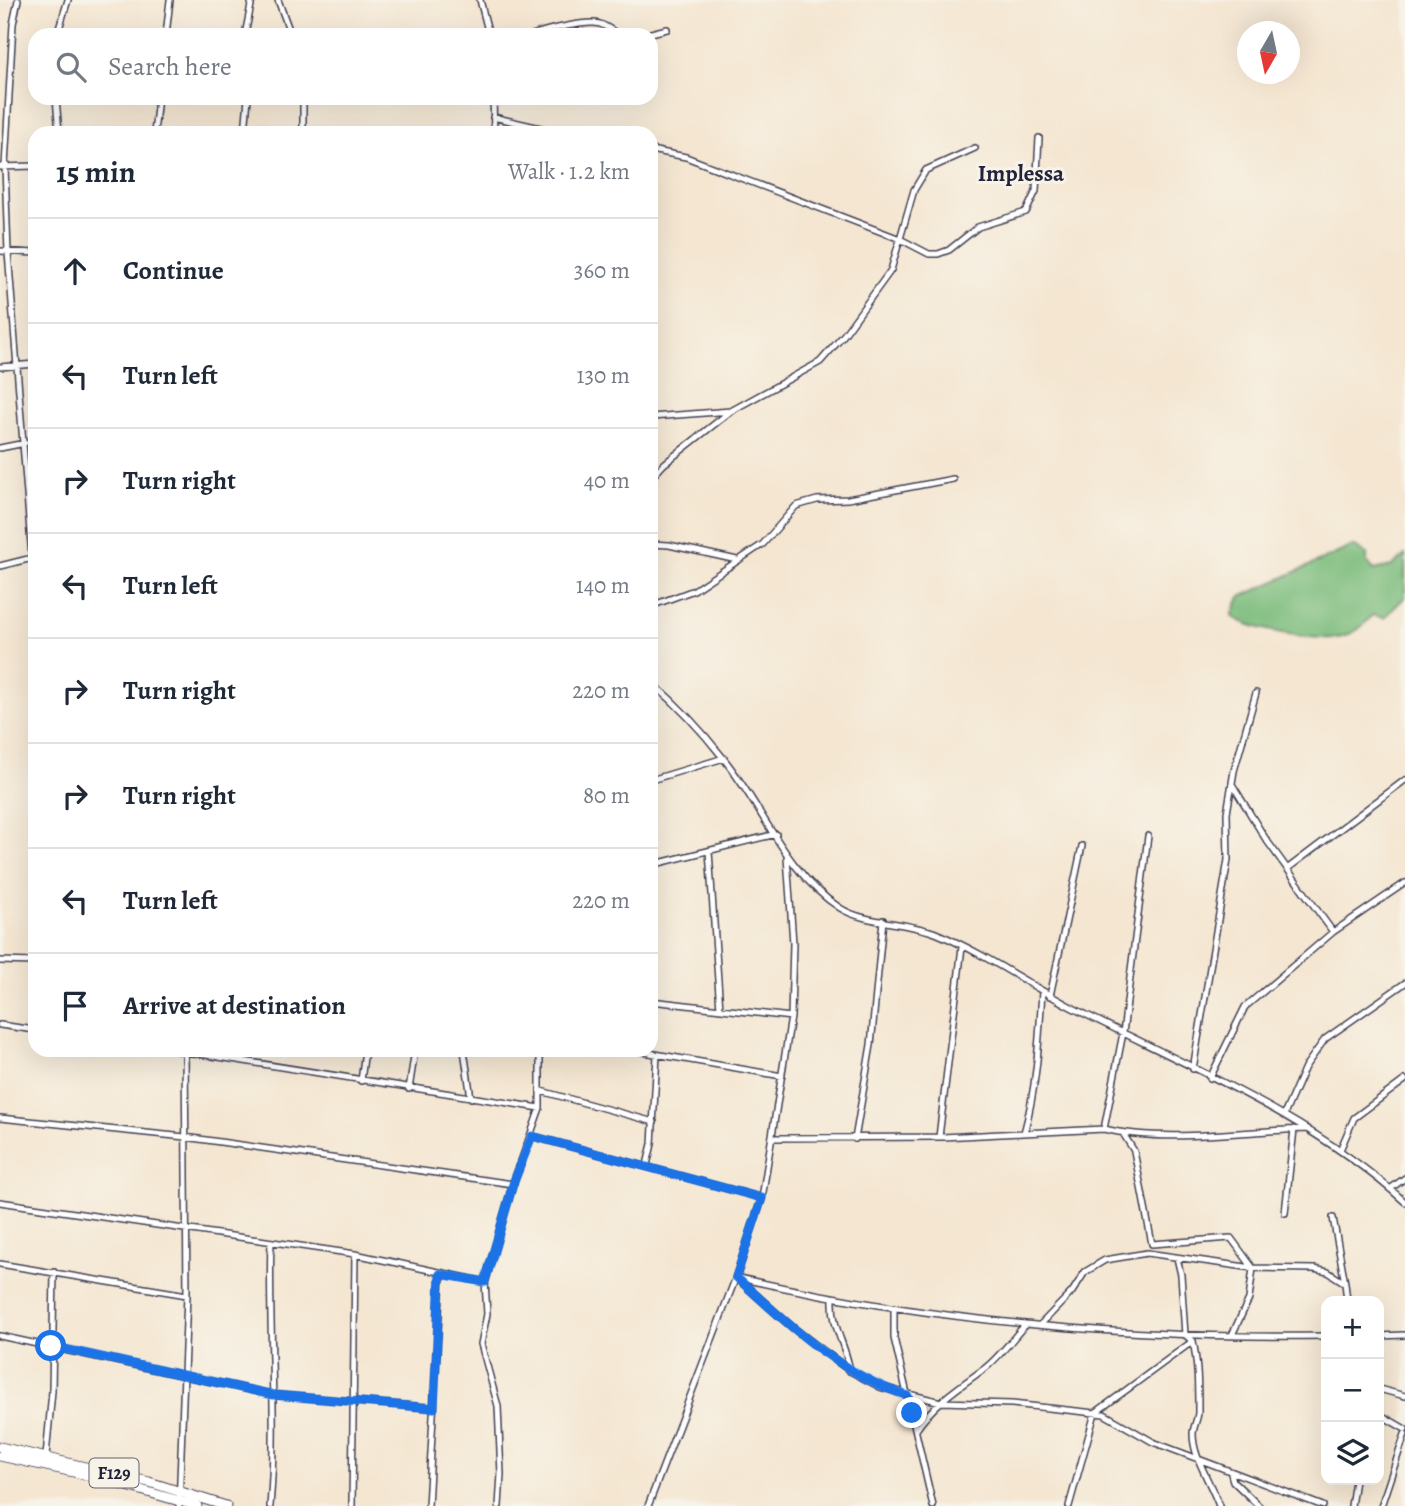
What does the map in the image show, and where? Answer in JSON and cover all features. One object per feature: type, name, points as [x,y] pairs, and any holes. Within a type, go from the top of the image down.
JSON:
[{"type":"main road","name":"F129","points":[[0,1447],[46,1457],[197,1506]]},
{"type":"main road","name":"F129","points":[[0,1456],[180,1499],[226,1506]]},
{"type":"street","points":[[18,0],[13,24],[3,167],[28,491]]},
{"type":"street","points":[[59,28],[68,0]]},
{"type":"street","points":[[167,28],[170,0]]},
{"type":"street","points":[[246,28],[252,0]]},
{"type":"street","points":[[278,0],[288,28]]},
{"type":"street","points":[[480,0],[487,28]]},
{"type":"street","points":[[550,28],[600,23],[608,28]]},
{"type":"street","points":[[658,31],[667,29]]},
{"type":"street","points":[[57,105],[58,126]]},
{"type":"street","points":[[155,126],[157,105]]},
{"type":"street","points":[[246,126],[247,105]]},
{"type":"street","points":[[303,105],[303,126]]},
{"type":"street","points":[[493,105],[494,126]]},
{"type":"street","points":[[493,117],[525,126]]},
{"type":"street","points":[[658,151],[686,157],[900,239],[929,254],[938,254],[949,250],[978,227],[1026,212],[1037,184],[1039,138]]},
{"type":"street","points":[[658,470],[731,411],[820,362],[891,270],[914,190],[926,170],[975,148]]},
{"type":"street","points":[[3,167],[28,166]]},
{"type":"street","points":[[0,206],[7,207]]},
{"type":"street","points":[[0,251],[28,252]]},
{"type":"street","points":[[0,367],[28,364]]},
{"type":"street","points":[[658,416],[731,411]]},
{"type":"street","points":[[0,448],[28,440]]},
{"type":"street","points":[[658,603],[694,590],[763,544],[796,506],[817,500],[848,499],[953,479]]},
{"type":"street","points":[[658,544],[738,560]]},
{"type":"street","points":[[0,566],[28,559]]},
{"type":"street","points":[[658,688],[723,758],[776,834],[787,857],[816,889],[843,910],[936,933],[1042,992],[1309,1129],[1405,1202]]},
{"type":"street","points":[[1193,1069],[1227,860],[1227,813],[1256,693]]},
{"type":"street","points":[[658,778],[723,758]]},
{"type":"street","points":[[1287,869],[1405,780]]},
{"type":"street","points":[[1232,784],[1287,869],[1333,932]]},
{"type":"street","points":[[658,864],[776,834]]},
{"type":"street","points":[[1104,1129],[1123,1033],[1148,836]]},
{"type":"street","points":[[1050,996],[1082,846]]},
{"type":"street","points":[[709,851],[720,1009]]},
{"type":"street","points":[[648,1506],[736,1277],[762,1198],[790,1017],[793,943],[787,857]]},
{"type":"street","points":[[1210,1078],[1245,1007],[1333,932],[1405,883]]},
{"type":"street","points":[[855,1139],[871,1045],[883,920]]},
{"type":"street","points":[[939,1137],[962,947]]},
{"type":"street","points":[[0,961],[28,962]]},
{"type":"street","points":[[1283,1115],[1305,1067],[1325,1039],[1405,983]]},
{"type":"street","points":[[1024,1133],[1036,1078],[1042,992]]},
{"type":"street","points":[[658,1002],[790,1017]]},
{"type":"street","points":[[0,1025],[28,1029]]},
{"type":"street","points":[[658,1055],[782,1076]]},
{"type":"street","points":[[180,1499],[187,1294],[185,1057]]},
{"type":"street","points":[[219,1057],[360,1082],[540,1108]]},
{"type":"street","points":[[360,1082],[364,1057]]},
{"type":"street","points":[[409,1089],[414,1057]]},
{"type":"street","points":[[465,1057],[471,1098]]},
{"type":"street","points":[[499,1506],[498,1406],[481,1344],[487,1314],[485,1282],[513,1184],[540,1108],[540,1057]]},
{"type":"street","points":[[647,1166],[654,1122],[657,1057]]},
{"type":"street","points":[[1340,1150],[1354,1118],[1405,1080]]},
{"type":"street","points":[[541,1091],[654,1122]]},
{"type":"street","points":[[0,1118],[185,1137],[513,1184]]},
{"type":"street","points":[[772,1138],[939,1137],[1104,1129],[1124,1135],[1309,1129]]},
{"type":"street","points":[[1285,1213],[1294,1129]]},
{"type":"street","points":[[1124,1135],[1134,1151],[1152,1244],[1147,1253]]},
{"type":"street","points":[[532,1136],[762,1198]]},
{"type":"street","points":[[1390,1189],[1405,1178]]},
{"type":"street","points":[[0,1202],[186,1227],[355,1254],[485,1282]]},
{"type":"street","points":[[1333,1218],[1346,1296]]},
{"type":"street","points":[[1152,1244],[1231,1238],[1253,1268],[1249,1299],[1232,1335]]},
{"type":"street","points":[[270,1506],[274,1395],[269,1318],[271,1242]]},
{"type":"street","points":[[1040,1325],[1094,1265],[1147,1253],[1253,1268],[1314,1269],[1328,1272],[1345,1283]]},
{"type":"street","points":[[352,1506],[355,1254]]},
{"type":"street","points":[[1177,1258],[1181,1275],[1185,1335],[1193,1341],[1199,1376],[1196,1392],[1198,1414],[1193,1433],[1198,1457],[1219,1506]]},
{"type":"street","points":[[0,1264],[187,1294]]},
{"type":"street","points":[[46,1457],[52,1391],[54,1272]]},
{"type":"street","points":[[428,1506],[440,1274]]},
{"type":"street","points":[[736,1277],[894,1310],[1025,1325],[1185,1335],[1321,1336]]},
{"type":"street","points":[[736,1277],[792,1327],[850,1371],[880,1387],[941,1402],[1001,1403],[1104,1414],[1153,1442],[1198,1457],[1231,1474],[1323,1506]]},
{"type":"street","points":[[833,1299],[834,1329],[846,1349],[850,1371]]},
{"type":"street","points":[[894,1310],[894,1338],[933,1506]]},
{"type":"street","points":[[916,1430],[927,1413],[964,1380],[985,1368],[1025,1325]]},
{"type":"street","points":[[1384,1336],[1405,1335]]},
{"type":"street","points":[[0,1336],[274,1395],[434,1408]]},
{"type":"street","points":[[1069,1506],[1095,1413],[1193,1341]]},
{"type":"street","points":[[1384,1390],[1405,1396]]},
{"type":"street","points":[[1381,1506],[1405,1432],[1384,1417]]},
{"type":"street","points":[[1231,1474],[1233,1481],[1259,1506]]},
{"type":"street","points":[[1351,1506],[1353,1485]]},
{"type":"green space","points":[[1353,546],[1367,554],[1367,562],[1374,570],[1392,566],[1405,555],[1405,597],[1384,618],[1372,615],[1346,636],[1321,638],[1270,630],[1232,616],[1240,597]]},
{"type":"district","name":"Implessa","points":[[1021,173]]},
{"type":"route","points":[[51,1346],[274,1395],[331,1402],[434,1408],[440,1274],[485,1282],[498,1246],[513,1184],[532,1136],[762,1198],[736,1277],[792,1327],[850,1371],[880,1387],[908,1396],[912,1413]]}]
